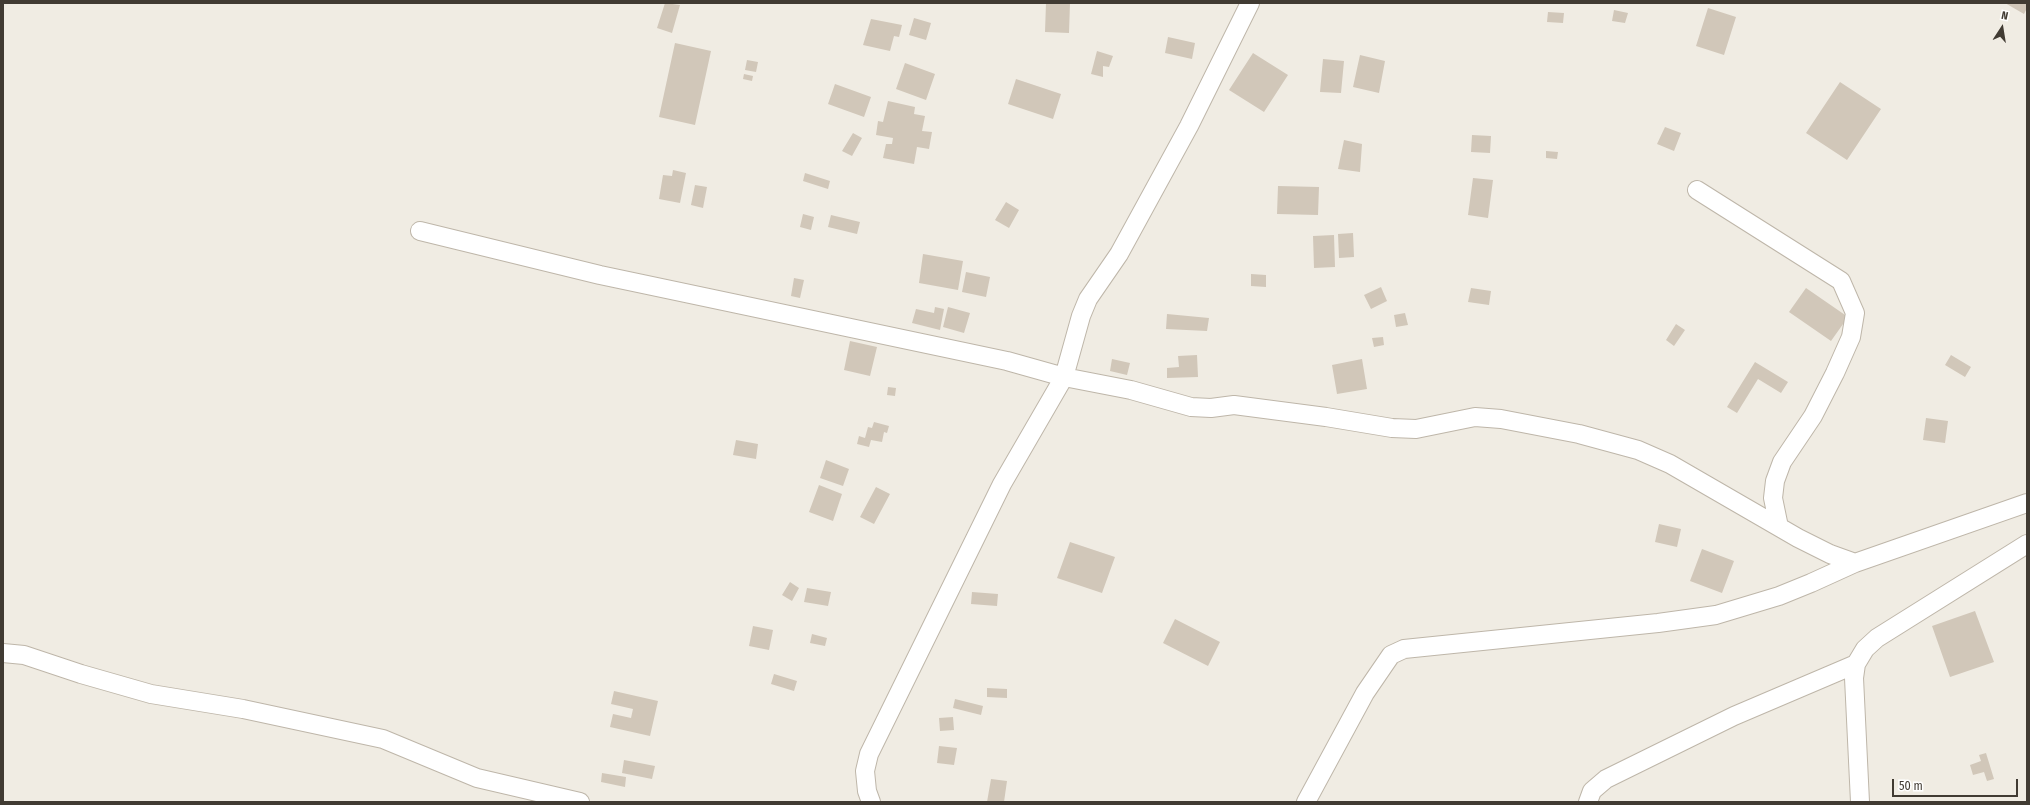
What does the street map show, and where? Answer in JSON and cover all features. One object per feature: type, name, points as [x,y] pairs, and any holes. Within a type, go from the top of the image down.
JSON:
[{"type":"street","points":[[871,802],[867,791],[865,771],[869,754],[1002,484],[1064,377],[1081,316],[1088,299],[1119,254],[1186,133],[1250,3]]},
{"type":"street","points":[[1697,190],[1841,281],[1855,313],[1852,337],[1835,373],[1813,416],[1782,462],[1773,498],[1779,527]]},
{"type":"street","points":[[420,232],[608,276],[1007,361],[1064,377],[1131,390],[1190,407],[1211,408],[1234,405],[1326,417],[1392,428],[1416,430],[1475,417],[1501,419],[1580,434],[1638,450],[1670,464],[1779,527],[1830,554],[1855,563]]},
{"type":"street","points":[[1306,802],[1365,694],[1392,655],[1404,649],[1658,624],[1716,615],[1785,593],[1855,563],[2027,503]]},
{"type":"street","points":[[1860,802],[1854,678],[1856,664],[1865,649],[1877,638],[2027,544]]},
{"type":"street","points":[[3,653],[24,655],[80,674],[151,694],[243,709],[383,739],[477,778],[580,802]]},
{"type":"street","points":[[1588,802],[1592,791],[1606,779],[1734,716],[1856,664]]},
{"type":"building","points":[[665,3],[680,5],[672,33],[657,28]]},
{"type":"building","points":[[1046,3],[1070,3],[1069,33],[1045,32]]},
{"type":"building","points":[[2005,3],[2027,3],[2027,8],[2024,14]]},
{"type":"building","points":[[1708,8],[1736,17],[1724,55],[1696,46]]},
{"type":"building","points":[[1614,10],[1628,13],[1625,23],[1612,21]]},
{"type":"building","points":[[1548,12],[1564,13],[1563,23],[1547,22]]},
{"type":"building","points":[[914,18],[931,23],[926,40],[909,35]]},
{"type":"building","points":[[871,19],[902,25],[899,37],[894,36],[890,51],[863,45]]},
{"type":"building","points":[[1168,37],[1195,43],[1192,59],[1165,53]]},
{"type":"building","points":[[675,43],[711,51],[695,125],[659,117]]},
{"type":"building","points":[[1097,51],[1113,56],[1109,67],[1103,66],[1103,77],[1091,74]]},
{"type":"building","points":[[1253,53],[1288,75],[1264,112],[1229,90]]},
{"type":"building","points":[[1360,55],[1385,61],[1379,93],[1353,87]]},
{"type":"building","points":[[1323,59],[1344,61],[1341,93],[1320,92]]},
{"type":"building","points":[[747,60],[758,62],[756,72],[745,70]]},
{"type":"building","points":[[905,63],[935,74],[926,100],[896,89]]},
{"type":"building","points":[[744,74],[753,76],[752,81],[743,79]]},
{"type":"building","points":[[1016,79],[1061,94],[1053,119],[1008,104]]},
{"type":"building","points":[[1840,82],[1881,109],[1847,160],[1806,133]]},
{"type":"building","points":[[835,84],[871,97],[864,117],[828,104]]},
{"type":"building","points":[[888,101],[915,107],[914,114],[925,116],[922,131],[932,132],[929,149],[917,147],[914,164],[883,158],[886,144],[892,144],[893,138],[876,135],[878,121],[883,122]]},
{"type":"building","points":[[1665,127],[1681,133],[1674,151],[1657,144]]},
{"type":"building","points":[[853,133],[862,138],[852,156],[842,151]]},
{"type":"building","points":[[1472,135],[1491,136],[1490,153],[1471,152]]},
{"type":"building","points":[[1344,140],[1362,144],[1360,172],[1338,169]]},
{"type":"building","points":[[1546,151],[1558,152],[1557,159],[1546,158]]},
{"type":"building","points":[[673,170],[686,173],[680,203],[659,199],[663,175],[672,176]]},
{"type":"building","points":[[805,173],[830,181],[828,189],[803,181]]},
{"type":"building","points":[[1473,178],[1493,180],[1488,218],[1468,215]]},
{"type":"building","points":[[695,185],[707,187],[703,208],[691,205]]},
{"type":"building","points":[[1278,186],[1319,187],[1318,215],[1277,214]]},
{"type":"building","points":[[1006,202],[1019,210],[1009,228],[995,220]]},
{"type":"building","points":[[803,214],[814,217],[811,230],[800,227]]},
{"type":"building","points":[[831,215],[860,222],[857,234],[828,227]]},
{"type":"building","points":[[1353,233],[1354,257],[1339,258],[1338,234]]},
{"type":"building","points":[[1334,235],[1335,267],[1314,268],[1313,236]]},
{"type":"building","points":[[923,254],[963,261],[958,290],[919,283]]},
{"type":"building","points":[[966,272],[990,277],[986,297],[962,292]]},
{"type":"building","points":[[1251,274],[1266,275],[1266,287],[1251,286]]},
{"type":"building","points":[[794,278],[804,280],[800,298],[791,296]]},
{"type":"building","points":[[1381,287],[1387,301],[1371,309],[1364,295]]},
{"type":"building","points":[[1471,288],[1491,291],[1489,305],[1468,302]]},
{"type":"building","points":[[1806,288],[1848,317],[1831,341],[1789,312]]},
{"type":"building","points":[[935,307],[944,309],[940,330],[912,323],[916,309],[934,313]]},
{"type":"building","points":[[948,307],[970,313],[964,333],[943,327]]},
{"type":"building","points":[[1405,313],[1408,325],[1396,327],[1394,315]]},
{"type":"building","points":[[1167,314],[1209,318],[1207,331],[1166,329]]},
{"type":"building","points":[[1676,324],[1685,330],[1674,346],[1666,340]]},
{"type":"building","points":[[1383,337],[1384,345],[1374,347],[1372,338]]},
{"type":"building","points":[[850,341],[877,347],[870,376],[844,370]]},
{"type":"building","points":[[1197,355],[1198,377],[1167,378],[1167,368],[1179,367],[1178,356]]},
{"type":"building","points":[[1951,355],[1971,367],[1965,377],[1945,365]]},
{"type":"building","points":[[1112,359],[1130,363],[1127,375],[1110,371]]},
{"type":"building","points":[[1362,359],[1367,389],[1337,394],[1332,365]]},
{"type":"building","points":[[1755,362],[1788,382],[1781,393],[1758,379],[1737,413],[1727,407]]},
{"type":"building","points":[[888,387],[896,388],[895,396],[887,395]]},
{"type":"building","points":[[1926,418],[1948,421],[1945,443],[1923,440]]},
{"type":"building","points":[[874,422],[889,426],[887,433],[884,432],[882,442],[871,440],[869,447],[857,444],[859,436],[865,438],[868,427],[872,428]]},
{"type":"building","points":[[736,440],[758,444],[756,459],[733,455]]},
{"type":"building","points":[[826,460],[849,469],[843,486],[820,478]]},
{"type":"building","points":[[819,485],[842,494],[833,521],[809,512]]},
{"type":"building","points":[[876,487],[890,494],[874,524],[860,517]]},
{"type":"building","points":[[1659,524],[1681,529],[1677,547],[1655,542]]},
{"type":"building","points":[[1070,542],[1115,557],[1102,593],[1057,578]]},
{"type":"building","points":[[1702,549],[1734,561],[1722,593],[1690,581]]},
{"type":"building","points":[[790,582],[799,588],[792,601],[782,595]]},
{"type":"building","points":[[807,588],[831,592],[828,606],[804,602]]},
{"type":"building","points":[[972,592],[998,594],[997,606],[971,604]]},
{"type":"building","points":[[1975,611],[1994,662],[1950,677],[1932,626]]},
{"type":"building","points":[[1175,619],[1220,642],[1208,666],[1163,643]]},
{"type":"building","points":[[753,626],[773,630],[769,650],[749,646]]},
{"type":"building","points":[[812,634],[827,638],[825,646],[810,643]]},
{"type":"building","points":[[774,674],[797,681],[794,691],[771,684]]},
{"type":"building","points":[[987,688],[1007,689],[1007,698],[987,697]]},
{"type":"building","points":[[614,691],[658,701],[650,736],[610,727],[613,714],[631,718],[633,709],[611,704]]},
{"type":"building","points":[[955,699],[983,706],[981,715],[953,708]]},
{"type":"building","points":[[953,717],[954,730],[940,731],[939,718]]},
{"type":"building","points":[[939,746],[957,748],[954,765],[937,763]]},
{"type":"building","points":[[1986,753],[1994,779],[1987,781],[1984,772],[1973,775],[1970,765],[1981,761],[1979,755]]},
{"type":"building","points":[[624,760],[655,766],[652,779],[622,773]]},
{"type":"building","points":[[602,773],[626,777],[625,787],[601,782]]},
{"type":"building","points":[[991,779],[1007,781],[1004,802],[987,802]]}]
